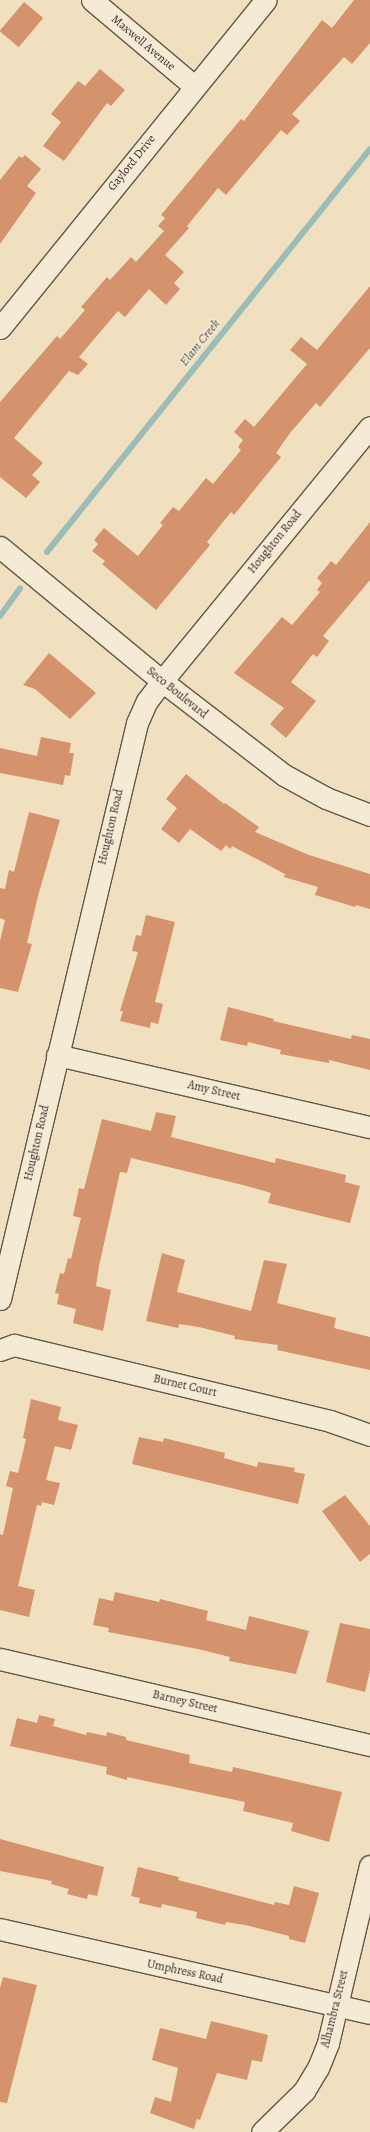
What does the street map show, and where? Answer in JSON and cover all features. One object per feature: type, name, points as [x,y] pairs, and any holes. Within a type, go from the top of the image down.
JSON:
[{"type":"street","name":"Maxwell Avenue","points":[[92,0],[194,86]]},
{"type":"street","name":"Gaylord Drive","points":[[0,328],[194,86],[266,0]]},
{"type":"street","name":"Houghton Road","points":[[0,1299],[130,743],[147,701],[370,428]]},
{"type":"street","name":"Seco Boulevard","points":[[6,552],[162,681],[284,775],[326,798],[370,815]]},
{"type":"street","name":"Amy Street","points":[[57,1055],[370,1127]]},
{"type":"street","name":"Burnet Court","points":[[0,1350],[14,1345],[330,1421],[370,1435]]},
{"type":"street","name":"Barney Street","points":[[0,1659],[370,1745]]},
{"type":"street","name":"Alhambra Street","points":[[262,2132],[304,2090],[318,2068],[328,2043],[370,1866]]},
{"type":"street","name":"Umphress Road","points":[[0,1929],[370,2013]]},
{"type":"building","points":[[354,0],[370,0],[370,43],[352,64],[344,57],[292,114],[300,121],[287,135],[281,130],[226,195],[218,188],[187,226],[189,228],[165,255],[184,272],[174,283],[180,289],[166,305],[149,289],[125,317],[118,311],[79,357],[88,364],[78,375],[69,371],[14,438],[43,463],[32,475],[40,482],[26,498],[0,477],[0,402],[57,336],[60,339],[85,310],[81,307],[107,277],[110,280],[131,257],[136,262],[164,231],[158,226],[165,218],[161,215],[241,119],[244,121],[322,20],[332,28]]},
{"type":"building","points":[[24,2],[43,18],[19,47],[0,31]]},
{"type":"building","points":[[100,69],[125,90],[111,106],[107,103],[64,161],[43,146],[61,122],[51,114],[78,81],[85,86]]},
{"type":"building","points":[[25,155],[41,169],[27,186],[36,193],[0,244],[0,180],[19,156],[22,158]]},
{"type":"building","points":[[370,286],[370,348],[320,407],[316,403],[290,433],[276,453],[281,457],[234,515],[231,512],[207,542],[210,545],[156,610],[102,564],[105,561],[92,551],[98,544],[94,540],[104,528],[138,556],[163,525],[160,523],[173,507],[179,511],[206,478],[213,484],[241,450],[238,447],[243,440],[234,432],[245,419],[254,427],[307,364],[290,350],[301,337],[317,350]]},
{"type":"building","points":[[370,522],[370,580],[323,636],[329,641],[317,657],[313,654],[291,682],[316,701],[286,738],[270,724],[284,708],[234,673],[282,617],[292,625],[320,592],[317,590],[322,583],[317,578],[331,561],[336,565]]},
{"type":"building","points":[[49,653],[96,693],[70,719],[35,689],[23,685]]},
{"type":"building","points":[[41,737],[71,743],[69,753],[74,753],[70,776],[65,775],[63,785],[0,773],[0,748],[37,756]]},
{"type":"building","points":[[186,774],[224,804],[225,803],[259,827],[255,832],[309,855],[370,874],[370,909],[356,905],[355,907],[315,895],[318,887],[284,877],[285,874],[232,846],[230,849],[226,845],[221,851],[190,829],[179,843],[161,829],[177,808],[166,799]]},
{"type":"building","points":[[29,812],[60,820],[38,896],[27,943],[32,944],[18,992],[0,988],[0,941],[5,920],[0,918],[0,888],[5,889],[9,870],[14,872]]},
{"type":"building","points":[[146,915],[175,922],[155,1002],[163,1004],[158,1024],[151,1022],[150,1028],[120,1021],[123,1011],[120,1011],[138,952],[132,951],[136,935],[141,936]]},
{"type":"building","points":[[228,1007],[274,1019],[273,1021],[351,1039],[352,1035],[370,1039],[370,1070],[329,1060],[329,1063],[280,1054],[281,1050],[248,1042],[247,1046],[220,1040]]},
{"type":"building","points":[[156,1112],[176,1116],[171,1137],[275,1163],[276,1158],[346,1175],[345,1182],[360,1186],[350,1223],[268,1203],[271,1193],[131,1158],[127,1173],[120,1172],[99,1266],[96,1286],[111,1290],[103,1331],[73,1323],[76,1309],[57,1304],[59,1294],[55,1293],[60,1273],[64,1274],[68,1258],[71,1259],[81,1218],[73,1216],[79,1188],[84,1189],[102,1119],[151,1131]]},
{"type":"building","points":[[162,1253],[185,1260],[177,1292],[251,1311],[264,1260],[287,1264],[277,1303],[336,1318],[334,1328],[370,1337],[370,1370],[277,1350],[278,1345],[234,1339],[235,1336],[199,1327],[179,1324],[178,1328],[146,1321]]},
{"type":"building","points":[[31,1399],[61,1407],[58,1420],[78,1425],[71,1450],[55,1446],[46,1480],[60,1483],[54,1505],[42,1502],[41,1506],[37,1505],[18,1586],[35,1590],[29,1617],[0,1610],[0,1534],[3,1535],[13,1488],[6,1486],[10,1471],[18,1473],[26,1439],[23,1438]]},
{"type":"building","points":[[139,1437],[163,1442],[164,1438],[225,1453],[224,1458],[257,1467],[258,1462],[295,1468],[294,1472],[305,1474],[298,1504],[132,1464]]},
{"type":"building","points":[[345,1495],[370,1526],[370,1554],[360,1562],[322,1511]]},
{"type":"building","points":[[115,1592],[159,1602],[160,1599],[208,1611],[206,1620],[246,1630],[249,1616],[309,1631],[296,1674],[229,1661],[230,1657],[198,1649],[108,1632],[109,1628],[93,1625],[99,1598],[113,1601]]},
{"type":"building","points":[[340,1623],[370,1629],[370,1670],[365,1692],[326,1682]]},
{"type":"building","points":[[39,1715],[55,1719],[53,1726],[86,1735],[87,1732],[106,1736],[107,1732],[126,1737],[126,1740],[190,1755],[189,1763],[232,1772],[233,1767],[342,1792],[329,1842],[291,1831],[293,1823],[243,1811],[245,1802],[127,1777],[127,1780],[106,1774],[107,1767],[10,1746],[17,1718],[37,1723]]},
{"type":"building","points":[[0,1839],[104,1867],[97,1896],[88,1894],[87,1899],[67,1894],[69,1889],[51,1884],[52,1881],[0,1871]]},
{"type":"building","points":[[138,1867],[179,1877],[178,1880],[274,1905],[275,1902],[289,1905],[294,1886],[319,1893],[305,1943],[289,1939],[289,1936],[245,1925],[226,1922],[225,1925],[196,1918],[197,1912],[162,1904],[161,1908],[139,1903],[140,1898],[131,1896]]},
{"type":"building","points":[[3,1977],[37,1985],[7,2103],[0,2102],[0,1988]]},
{"type":"building","points":[[211,2021],[268,2035],[262,2062],[252,2060],[247,2080],[217,2073],[200,2120],[197,2119],[194,2129],[150,2113],[155,2097],[171,2102],[178,2068],[152,2060],[160,2028],[206,2039]]},
{"type":"waterway","name":"Elam Creek","points":[[47,552],[370,149]]},
{"type":"waterway","name":"Elam Creek","points":[[0,616],[20,588]]}]
